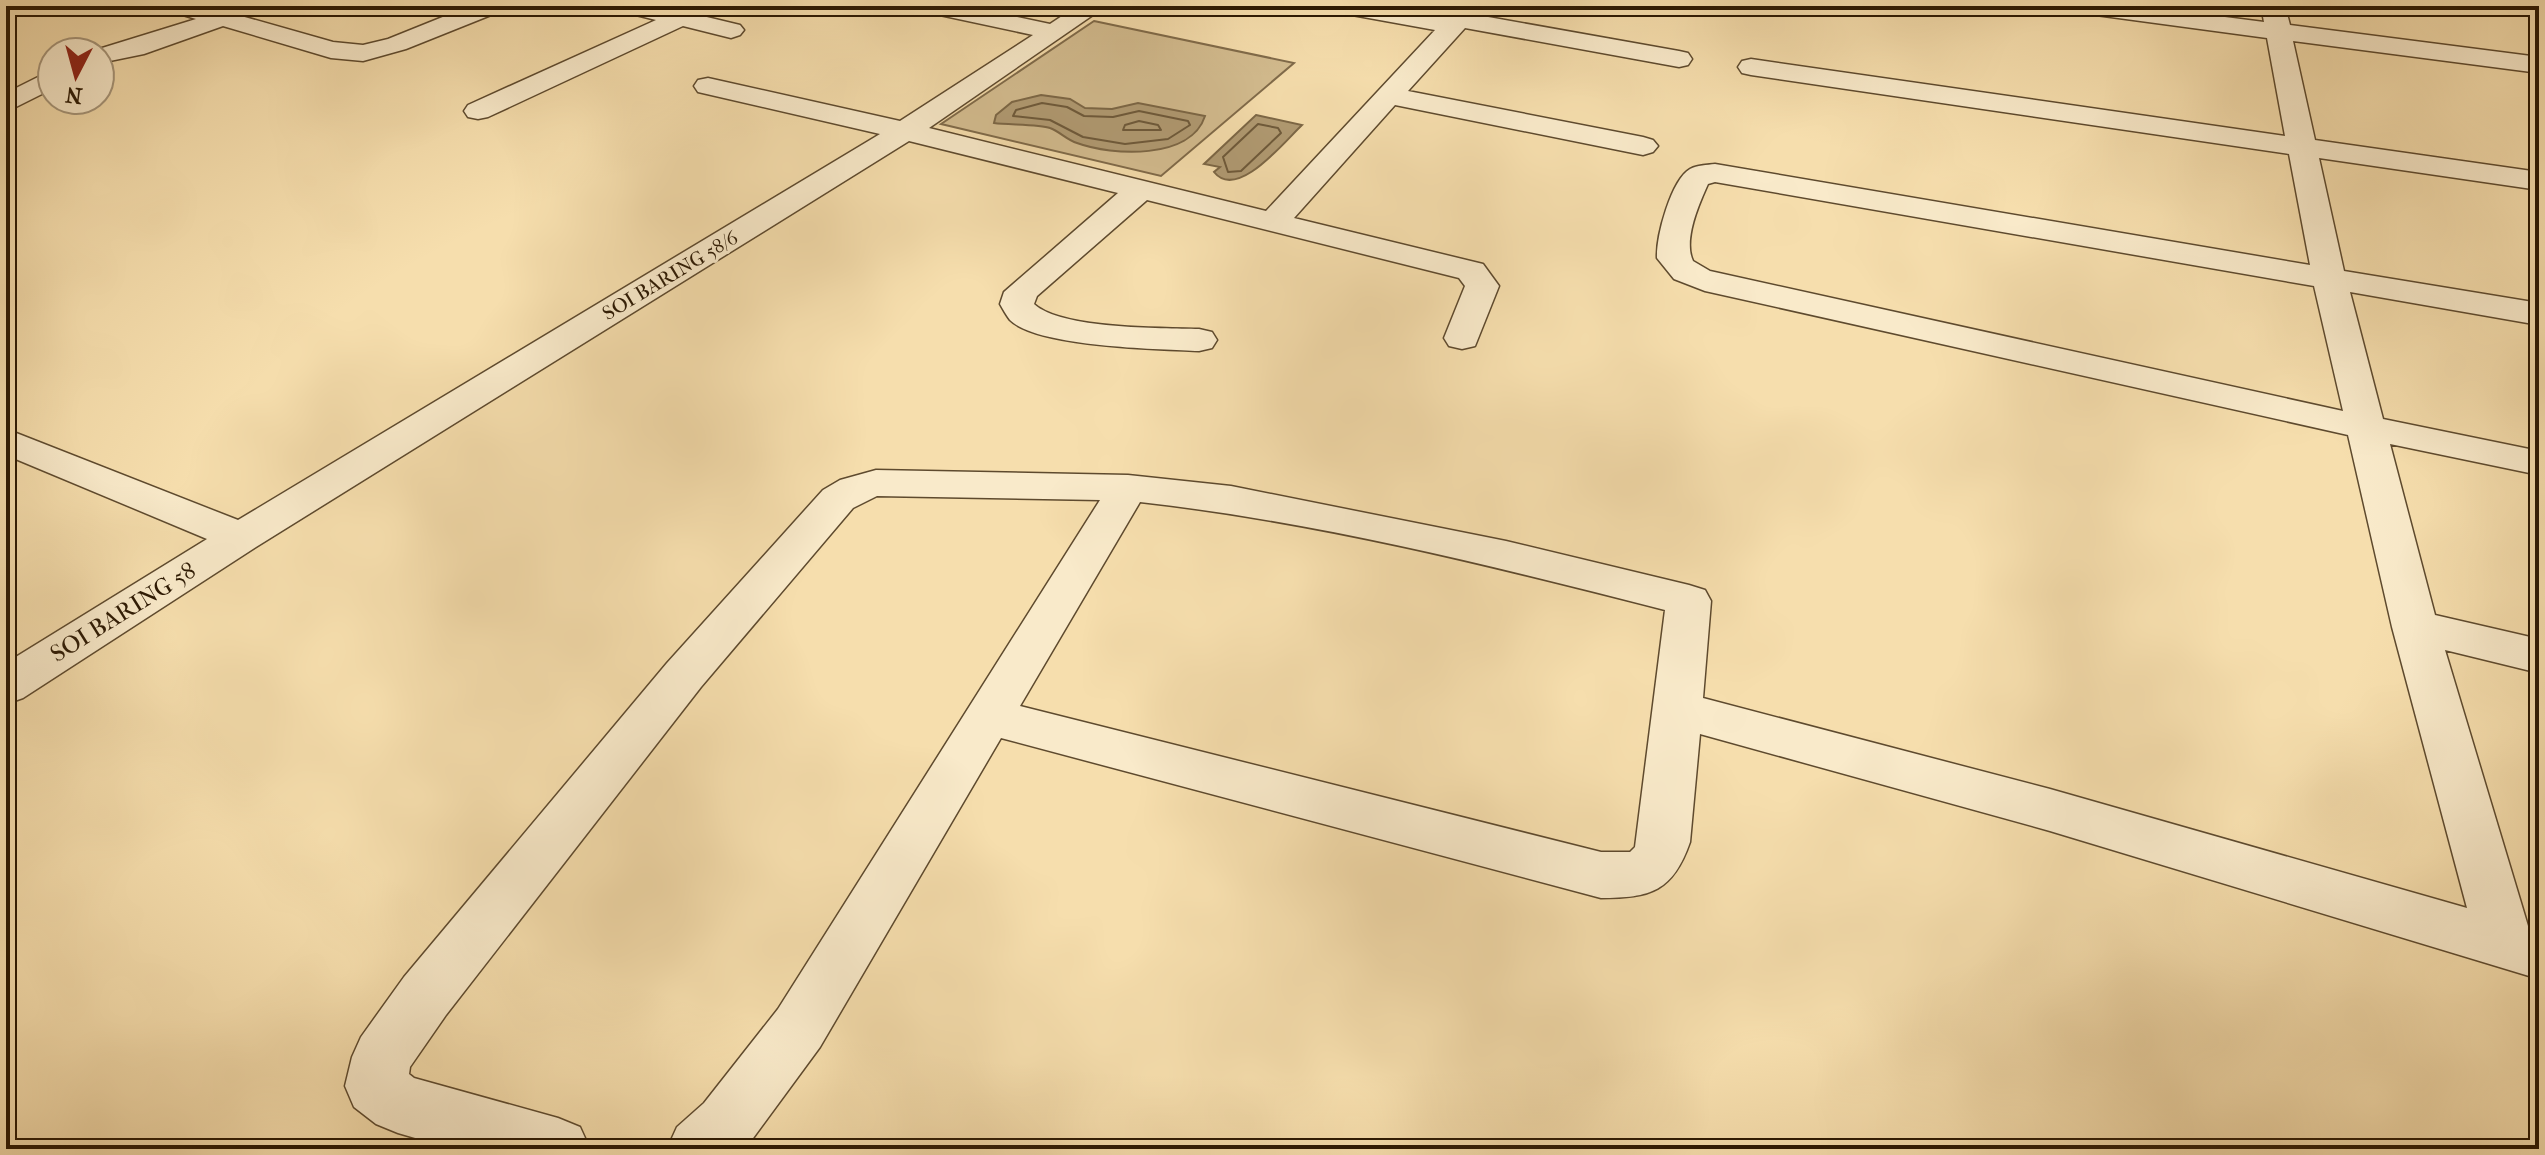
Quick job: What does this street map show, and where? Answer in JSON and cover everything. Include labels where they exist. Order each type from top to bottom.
[{"type":"street","points":[[104,36],[180,6],[331,50],[363,53],[397,44],[492,6]]},
{"type":"street","points":[[629,6],[731,30]]},
{"type":"street","points":[[930,6],[1054,32]]},
{"type":"street","name":"SOI BARING 58/6","points":[[241,537],[905,131],[1094,6]]},
{"type":"street","points":[[1341,6],[1461,17],[1679,59]]},
{"type":"street","points":[[2081,6],[2274,19],[2539,65]]},
{"type":"street","points":[[1274,221],[1461,17]]},
{"type":"street","points":[[116,52],[223,18]]},
{"type":"street","points":[[478,111],[679,19]]},
{"type":"street","points":[[2274,19],[2329,277],[2415,627],[2522,949]]},
{"type":"street","points":[[1751,67],[2539,181]]},
{"type":"street","points":[[6,76],[36,79]]},
{"type":"street","points":[[708,86],[905,131],[1471,271],[1482,286],[1462,338]]},
{"type":"street","points":[[6,104],[36,88]]},
{"type":"street","points":[[1390,96],[1643,146]]},
{"type":"street","points":[[2539,314],[1715,173],[1703,174],[1695,180],[1677,230],[1674,256],[1681,268],[1717,284],[2539,463]]},
{"type":"street","points":[[1140,190],[1021,292],[1017,304],[1025,315],[1048,324],[1127,337],[1199,340]]},
{"type":"street","points":[[6,441],[241,537]]},
{"type":"street","points":[[558,1149],[398,1103],[376,1086],[382,1057],[425,996],[684,675],[838,499],[854,489],[876,483],[986,483],[1128,488],[1246,502],[1506,555],[1689,601],[1675,709],[1664,842],[1658,860],[1639,875],[1601,875],[990,717]]},
{"type":"street","points":[[699,1149],[726,1124],[799,1028],[1128,488]]},
{"type":"street","name":"SOI BARING 58","points":[[6,686],[241,537]]},
{"type":"street","points":[[2415,627],[2539,656]]},
{"type":"street","points":[[1675,709],[2050,810],[2522,949]]},
{"type":"shaded area","points":[[1094,21],[1294,63],[1161,176],[941,124]]},
{"type":"water","points":[[1041,95],[1070,99],[1085,108],[1112,109],[1138,103],[1205,116],[1197,130],[1184,141],[1149,151],[1129,152],[1077,143],[1045,127],[994,123],[996,115],[1012,102]]},
{"type":"water","points":[[1256,115],[1302,125],[1260,166],[1235,179],[1224,179],[1214,172],[1220,167],[1204,164]]}]
